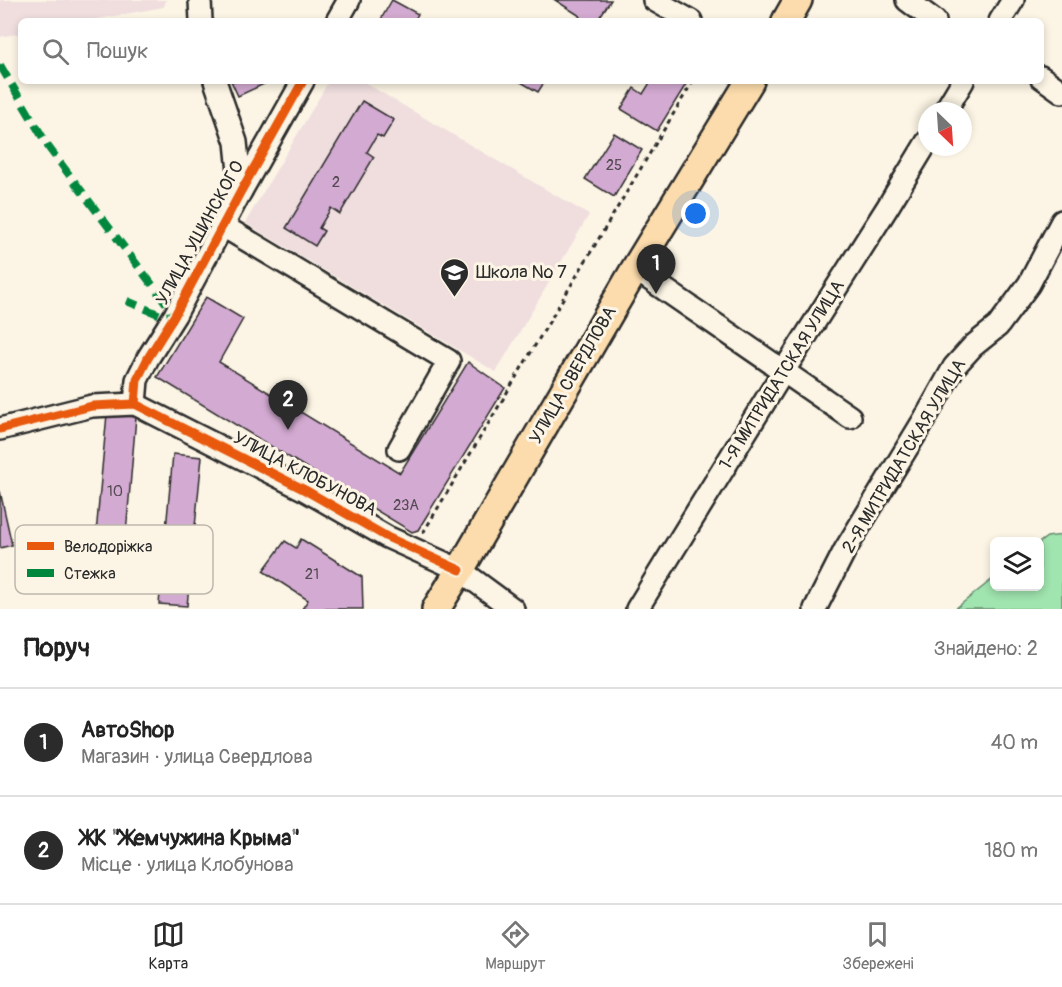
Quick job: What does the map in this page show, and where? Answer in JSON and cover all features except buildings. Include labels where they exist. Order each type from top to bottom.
[{"type":"main road","points":[[788,18],[798,0]]},
{"type":"main road","name":"УЛИЦА СВЕРДЛОВА","points":[[436,609],[635,269],[748,84]]},
{"type":"street","points":[[200,0],[201,18]]},
{"type":"street","points":[[339,18],[349,0]]},
{"type":"street","points":[[654,0],[686,18]]},
{"type":"street","points":[[907,0],[931,18]]},
{"type":"street","points":[[1002,18],[1013,0]]},
{"type":"street","points":[[1044,79],[1062,92]]},
{"type":"street","points":[[216,84],[236,142],[242,191]]},
{"type":"street","name":"УЛИЦА УШИНСКОГО","points":[[135,404],[138,380],[148,358],[175,315],[301,84]]},
{"type":"street","points":[[950,102],[961,84]]},
{"type":"street","name":"1-Я МИТРИДАТСКАЯ УЛИЦА","points":[[637,609],[919,156]]},
{"type":"street","name":"2-Я МИТРИДАТСКАЯ УЛИЦА","points":[[814,609],[845,550],[954,367],[973,346],[998,326],[1029,284],[1062,221]]},
{"type":"street","points":[[223,226],[449,361],[399,449]]},
{"type":"street","points":[[635,269],[850,417]]},
{"type":"street","points":[[0,429],[92,406],[135,404]]},
{"type":"street","name":"УЛИЦА КЛОБУНОВА","points":[[135,404],[305,490],[387,537],[460,570],[513,609]]},
{"type":"path","points":[[414,549],[691,84]]},
{"type":"shaded area","points":[[0,0],[166,0],[164,7],[104,18],[18,18],[18,34],[0,37]]},
{"type":"shaded area","name":"Школа № 7","points":[[327,84],[367,84],[589,215],[496,372],[245,223]]},
{"type":"green space","points":[[1062,535],[1062,609],[955,609],[990,581],[990,591],[1044,591],[1044,539]]},
{"type":"marked path","points":[[0,65],[49,148],[175,315],[163,316],[127,301]]},
{"type":"cycle path","points":[[135,404],[137,380],[148,358],[175,315],[301,84]]},
{"type":"cycle path","points":[[0,429],[92,406],[135,404],[305,490],[387,537],[460,570]]},
{"type":"place","name":"АвтоShop","points":[[656,294]]},
{"type":"place","name":"Школа № 7","points":[[455,298]]},
{"type":"place","name":"ЖК \"Жемчужина Крыма\"","points":[[288,430]]}]
